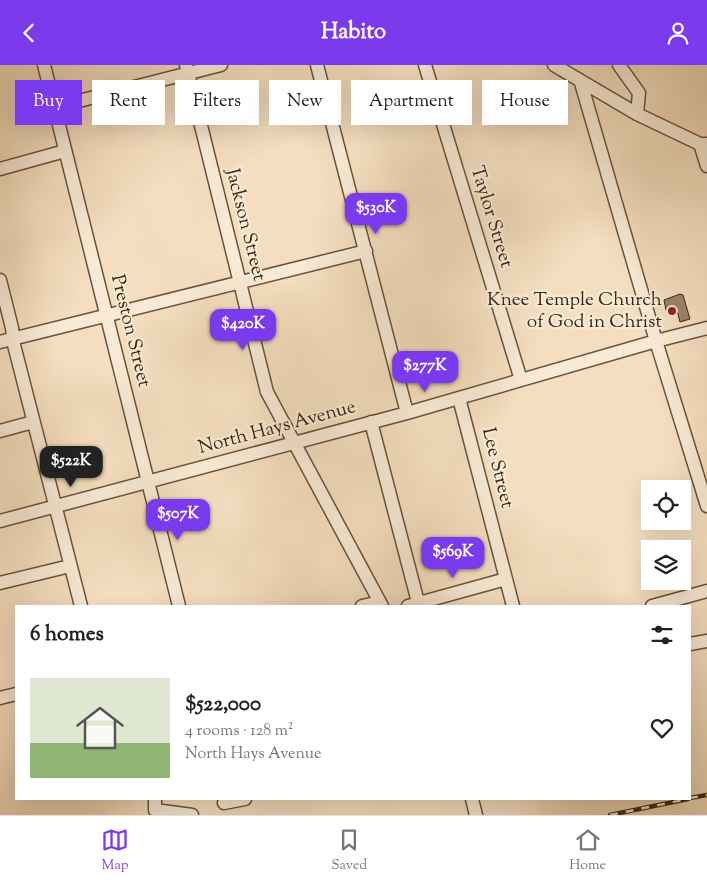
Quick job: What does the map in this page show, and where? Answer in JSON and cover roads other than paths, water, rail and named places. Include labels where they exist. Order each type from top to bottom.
[{"type":"street","name":"Preston Street","points":[[44,65],[48,80]]},
{"type":"street","points":[[82,99],[187,69],[220,65]]},
{"type":"street","points":[[317,65],[407,413]]},
{"type":"street","name":"Taylor Street","points":[[424,65],[521,380]]},
{"type":"street","points":[[554,65],[637,114],[704,144],[707,166]]},
{"type":"street","points":[[619,65],[639,93],[637,114]]},
{"type":"street","name":"Jackson Street","points":[[187,69],[267,392],[381,604]]},
{"type":"street","points":[[582,83],[656,341],[704,488],[707,506]]},
{"type":"street","name":"Preston Street","points":[[59,125],[150,482],[179,605]]},
{"type":"street","points":[[0,169],[65,151]]},
{"type":"street","points":[[0,343],[366,251]]},
{"type":"street","points":[[0,280],[33,422],[81,605]]},
{"type":"street","name":"North Hays Avenue","points":[[0,521],[407,413],[707,328]]},
{"type":"street","name":"Lee Street","points":[[460,398],[512,605]]},
{"type":"street","points":[[0,431],[33,422]]},
{"type":"street","points":[[371,422],[415,605],[506,579]]},
{"type":"street","points":[[0,583],[70,566]]},
{"type":"street","points":[[656,605],[707,591]]},
{"type":"street","points":[[691,644],[707,641]]},
{"type":"street","points":[[0,698],[15,694]]},
{"type":"street","points":[[155,800],[155,810],[192,815]]},
{"type":"street","points":[[224,806],[241,800]]},
{"type":"street","points":[[472,800],[476,815]]},
{"type":"railway","points":[[691,798],[707,795]]},
{"type":"railway","points":[[610,815],[683,800]]},
{"type":"place","name":"Knee Temple Church of God in Christ","points":[[672,311]]}]
